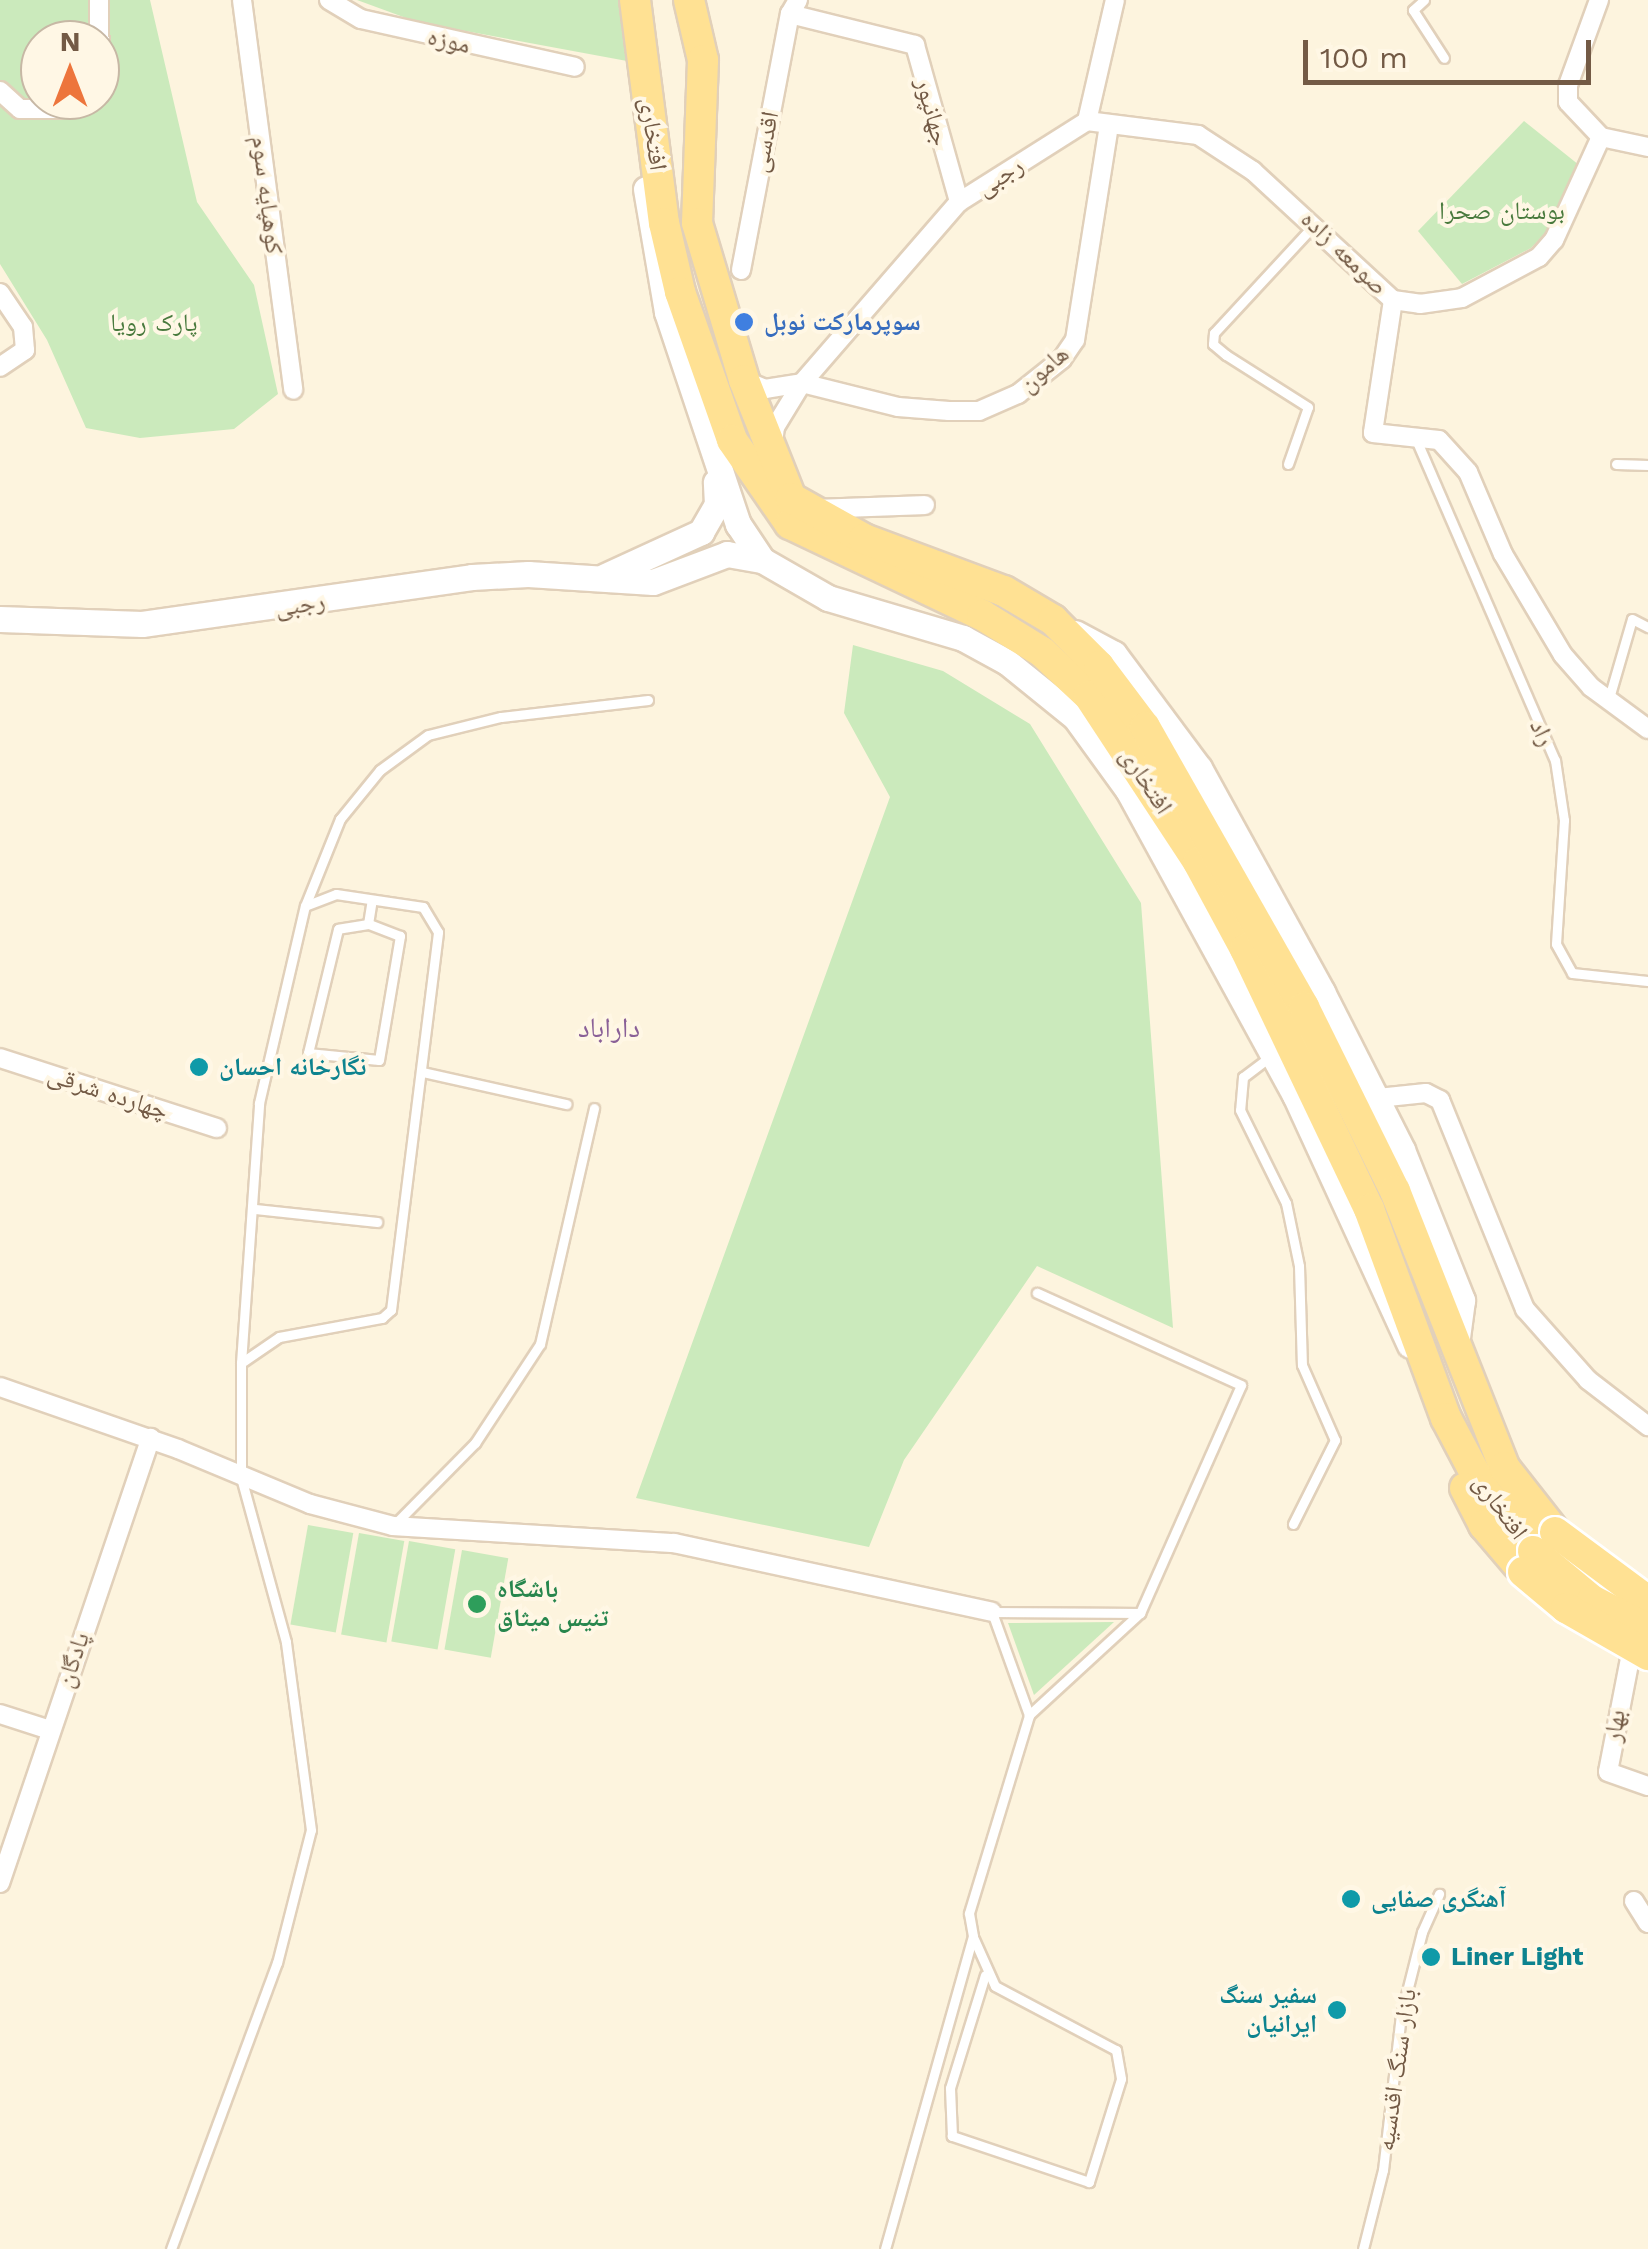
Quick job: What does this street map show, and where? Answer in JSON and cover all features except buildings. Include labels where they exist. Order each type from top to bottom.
[{"type":"main road","points":[[638,10],[676,30],[691,7]]},
{"type":"main road","name":"افتخاری","points":[[691,7],[703,60],[697,223],[744,380],[772,455],[803,509],[864,539],[1004,590],[1053,620],[1099,666],[1154,742],[1304,1006],[1428,1268],[1537,1552],[1592,1600],[1648,1629]]},
{"type":"main road","name":"افتخاری","points":[[638,10],[680,292],[732,440],[790,524],[982,615],[1042,652],[1089,696],[1198,862],[1245,949],[1396,1280],[1446,1418],[1458,1475],[1484,1526],[1648,1600]]},
{"type":"main road","points":[[646,83],[649,226],[666,312],[715,468],[738,524],[762,560],[828,598],[963,638],[1008,662],[1075,717],[1128,790],[1273,1055],[1360,1232],[1391,1313],[1428,1375]]},
{"type":"main road","name":"رجبی","points":[[599,578],[701,532],[717,504],[715,468]]},
{"type":"main road","name":"رجبی","points":[[0,619],[142,624],[472,578],[653,582],[727,554],[762,560]]},
{"type":"main road","points":[[1053,620],[1114,654],[1199,768],[1378,1098],[1462,1300],[1456,1345]]},
{"type":"main road","points":[[1396,1280],[1422,1280],[1428,1268]]},
{"type":"main road","points":[[1537,1552],[1566,1608],[1648,1655]]},
{"type":"street","name":"کوهپایه سوم","points":[[242,0],[292,390]]},
{"type":"street","name":"موزه","points":[[328,0],[361,19],[576,67]]},
{"type":"street","points":[[1087,121],[1115,0]]},
{"type":"street","points":[[1600,0],[1568,85],[1568,102],[1601,137],[1648,147]]},
{"type":"street","name":"جهانپور","points":[[794,7],[914,46],[960,202]]},
{"type":"street","name":"اقدسی","points":[[741,270],[794,7]]},
{"type":"street","points":[[0,91],[20,109]]},
{"type":"street","name":"صومعه زاده","points":[[1087,121],[1198,135],[1253,171],[1393,300],[1462,298],[1539,257],[1554,240],[1601,137]]},
{"type":"street","name":"رجبی","points":[[772,455],[775,427],[802,383],[960,202],[1087,121]]},
{"type":"street","name":"هامون","points":[[744,380],[765,389],[802,383],[898,407],[979,411],[1018,394],[1062,360],[1076,340],[1109,126]]},
{"type":"street","points":[[0,293],[22,327],[26,350],[0,368]]},
{"type":"street","points":[[1393,300],[1372,433],[1439,440],[1468,472],[1503,554],[1543,625],[1608,700],[1648,730]]},
{"type":"street","points":[[803,509],[925,505]]},
{"type":"street","name":"چهارده شرقی","points":[[0,1058],[216,1128]]},
{"type":"street","points":[[1378,1098],[1426,1092],[1440,1100],[1526,1309],[1588,1380],[1648,1426]]},
{"type":"street","points":[[0,1387],[150,1438],[242,1478],[392,1526],[674,1543],[992,1612]]},
{"type":"street","name":"پادگان","points":[[0,1883],[150,1438]]},
{"type":"street","name":"بهار","points":[[1648,1580],[1616,1707],[1608,1772],[1648,1786]]},
{"type":"street","points":[[0,1714],[50,1730]]},
{"type":"street","points":[[1634,1901],[1648,1922]]},
{"type":"lane","points":[[1424,0],[1413,10],[1444,58]]},
{"type":"lane","points":[[1288,464],[1308,406],[1213,344],[1214,333],[1314,225]]},
{"type":"lane","name":"راد","points":[[1414,436],[1555,760],[1564,820],[1556,944],[1572,973],[1648,980]]},
{"type":"lane","points":[[1616,464],[1648,465]]},
{"type":"lane","points":[[1608,700],[1632,619],[1648,627]]},
{"type":"lane","points":[[171,2249],[277,1963],[311,1830],[286,1642],[242,1478],[241,1362],[260,1104],[304,906],[340,819],[380,770],[428,734],[500,717],[648,700]]},
{"type":"lane","points":[[241,1362],[279,1337],[388,1316],[423,1072],[438,932],[423,908],[336,894],[304,906]]},
{"type":"lane","points":[[368,924],[372,900]]},
{"type":"lane","points":[[368,924],[400,936],[379,1060],[308,1053],[338,930],[368,924]]},
{"type":"lane","points":[[1273,1055],[1244,1077],[1240,1110],[1286,1203],[1299,1266],[1302,1366],[1335,1440],[1292,1524]]},
{"type":"lane","points":[[423,1072],[566,1104]]},
{"type":"lane","points":[[392,1526],[476,1443],[540,1344],[594,1108]]},
{"type":"lane","points":[[255,1209],[377,1222]]},
{"type":"lane","points":[[985,1975],[1116,2050],[1121,2079],[1089,2182],[952,2136],[950,2088],[985,1975],[969,1914],[1029,1715],[1140,1614],[1241,1384],[1036,1293]]},
{"type":"lane","points":[[1029,1715],[992,1612],[1140,1614]]},
{"type":"lane","name":"بازار سنگ اقدسیه","points":[[1362,2249],[1383,2170],[1401,2014],[1422,1932],[1439,1894]]},
{"type":"lane","points":[[885,2249],[973,1936]]},
{"type":"green space","name":"پارک رویا","points":[[0,0],[150,0],[197,202],[254,285],[278,394],[234,429],[140,438],[86,428],[47,340],[0,264]]},
{"type":"green space","points":[[357,0],[620,0],[627,61],[417,22]]},
{"type":"green space","name":"بوستان صحرا","points":[[1524,121],[1579,165],[1549,229],[1531,248],[1462,284],[1418,231]]},
{"type":"green space","points":[[853,645],[943,671],[1030,724],[1141,903],[1173,1328],[1037,1266],[904,1460],[869,1547],[636,1498],[890,797],[844,713]]},
{"type":"green space","points":[[308,1525],[353,1533],[336,1632],[290,1624]]},
{"type":"green space","points":[[359,1533],[404,1541],[386,1642],[341,1634]]},
{"type":"green space","points":[[409,1541],[455,1549],[438,1650],[391,1641]]},
{"type":"green space","name":"باشگاه تنيس ميثاق","points":[[462,1550],[508,1558],[491,1658],[444,1649]]},
{"type":"green space","points":[[1114,1622],[1034,1695],[1008,1623]]},
{"type":"place","name":"سوپرمارکت نوبل","points":[[744,322]]},
{"type":"place","name":"نگارخانه احسان","points":[[199,1067]]},
{"type":"place","name":"باشگاه تنيس ميثاق","points":[[477,1604]]},
{"type":"place","name":"آهنگری صفایی","points":[[1351,1899]]},
{"type":"place","name":"Liner Light","points":[[1431,1957]]},
{"type":"place","name":"سفیر سنگ ایرانیان","points":[[1337,2010]]},
{"type":"district","name":"داراباد","points":[[609,1028]]}]
